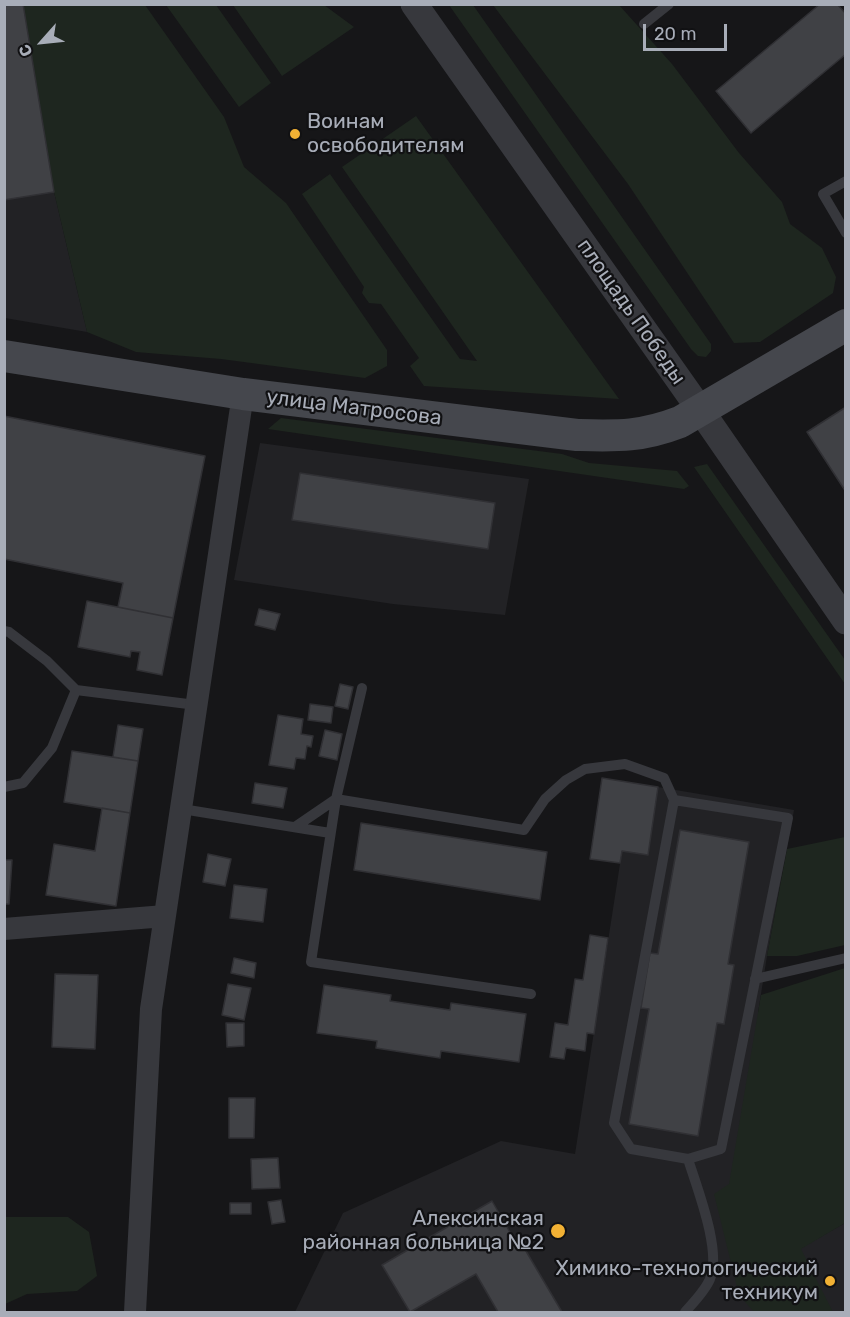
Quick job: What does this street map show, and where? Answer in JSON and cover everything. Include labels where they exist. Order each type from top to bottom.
[{"type":"main road","name":"улица Матросова","points":[[4,356],[243,394],[577,435],[625,436],[658,430],[701,411],[841,332]]},
{"type":"street","name":"площадь Победы","points":[[414,4],[846,621]]},
{"type":"street","points":[[135,1312],[151,1009],[243,394]]},
{"type":"street","points":[[4,929],[165,916]]},
{"type":"lane","points":[[644,24],[669,4]]},
{"type":"lane","points":[[846,181],[823,194],[846,233]]},
{"type":"lane","points":[[4,631],[9,632],[47,661],[76,690],[196,705]]},
{"type":"lane","points":[[362,688],[336,799],[311,962],[531,994]]},
{"type":"lane","points":[[4,787],[23,783],[52,748],[76,690]]},
{"type":"lane","points":[[295,827],[336,799],[524,830],[545,799],[566,780],[585,769],[625,764],[664,778],[674,800],[614,1123],[631,1149],[688,1159],[721,1149],[788,818],[674,800]]},
{"type":"lane","points":[[182,809],[330,833]]},
{"type":"lane","points":[[754,979],[846,958]]},
{"type":"lane","points":[[685,1312],[711,1278],[713,1257],[709,1230],[688,1159]]},
{"type":"shaded area","points":[[4,5],[23,5],[54,192],[87,332],[5,318]]},
{"type":"shaded area","points":[[23,5],[145,5],[224,117],[244,167],[286,203],[387,350],[387,366],[365,378],[221,359],[136,352],[87,332],[54,192]]},
{"type":"shaded area","points":[[166,5],[216,5],[271,83],[239,107]]},
{"type":"shaded area","points":[[233,5],[324,5],[354,27],[282,76]]},
{"type":"shaded area","points":[[449,5],[473,5],[711,344],[711,351],[706,357],[698,356],[691,349]]},
{"type":"shaded area","points":[[493,5],[619,5],[672,64],[739,153],[782,202],[790,224],[822,248],[836,277],[833,293],[760,342],[734,343],[628,184]]},
{"type":"shaded area","points":[[416,116],[619,399],[424,386],[410,366],[419,358],[381,304],[369,303],[362,293],[364,287],[302,194],[330,174],[460,359],[477,361],[342,167]]},
{"type":"shaded area","points":[[281,418],[562,454],[589,463],[677,471],[689,486],[684,489],[268,429]]},
{"type":"shaded area","points":[[260,443],[529,479],[505,615],[393,604],[234,580]]},
{"type":"shaded area","points":[[707,464],[845,660],[845,684],[694,467]]},
{"type":"shaded area","points":[[658,787],[794,810],[758,1013],[801,1248],[845,1223],[845,1312],[295,1312],[343,1213],[501,1141],[575,1154],[622,851],[648,855]]},
{"type":"shaded area","points":[[845,837],[845,945],[797,956],[767,956],[787,849]]},
{"type":"shaded area","points":[[845,968],[845,1223],[801,1249],[833,1312],[754,1312],[739,1295],[714,1194],[729,1184],[761,995]]},
{"type":"shaded area","points":[[5,1217],[68,1217],[89,1232],[97,1276],[77,1291],[27,1294],[5,1304]]},
{"type":"building","points":[[4,4],[23,4],[54,192],[4,200]]},
{"type":"building","points":[[820,4],[837,4],[846,14],[846,54],[751,133],[716,91]]},
{"type":"building","points":[[846,407],[846,492],[807,432]]},
{"type":"building","points":[[4,416],[205,456],[173,618],[118,607],[123,583],[4,559]]},
{"type":"building","points":[[300,473],[495,503],[488,549],[292,520]]},
{"type":"building","points":[[87,601],[173,618],[162,675],[137,670],[140,652],[131,651],[130,657],[78,647]]},
{"type":"building","points":[[259,609],[280,614],[275,630],[255,625]]},
{"type":"building","points":[[340,684],[353,687],[348,709],[335,706]]},
{"type":"building","points":[[310,704],[333,707],[331,723],[308,720]]},
{"type":"building","points":[[278,715],[303,719],[301,734],[313,736],[311,747],[307,746],[305,759],[296,758],[294,769],[269,765]]},
{"type":"building","points":[[118,725],[143,729],[138,761],[113,757]]},
{"type":"building","points":[[325,730],[342,734],[337,760],[319,756]]},
{"type":"building","points":[[72,751],[138,761],[130,813],[64,802]]},
{"type":"building","points":[[602,778],[658,787],[648,855],[622,851],[620,863],[590,859]]},
{"type":"building","points":[[255,783],[287,788],[283,808],[252,803]]},
{"type":"building","points":[[102,808],[130,813],[116,906],[46,895],[54,844],[95,851]]},
{"type":"building","points":[[361,823],[547,852],[540,900],[354,870]]},
{"type":"building","points":[[680,830],[749,842],[728,964],[734,965],[724,1024],[717,1023],[698,1136],[629,1124],[649,1009],[641,1008],[650,953],[658,954]]},
{"type":"building","points":[[208,854],[231,859],[225,886],[203,882]]},
{"type":"building","points":[[4,860],[12,860],[9,904],[4,904]]},
{"type":"building","points":[[234,885],[267,889],[263,922],[230,918]]},
{"type":"building","points":[[590,935],[608,938],[594,1034],[587,1033],[585,1051],[566,1048],[564,1059],[550,1057],[555,1023],[568,1025],[575,979],[583,980]]},
{"type":"building","points":[[234,958],[256,963],[254,978],[231,973]]},
{"type":"building","points":[[55,974],[98,975],[95,1049],[52,1047]]},
{"type":"building","points":[[228,984],[251,988],[244,1020],[222,1015]]},
{"type":"building","points":[[324,985],[391,995],[390,1001],[450,1010],[451,1003],[526,1014],[519,1062],[441,1051],[440,1058],[376,1048],[377,1041],[317,1033]]},
{"type":"building","points":[[226,1023],[244,1023],[244,1046],[227,1047]]},
{"type":"building","points":[[229,1098],[255,1098],[254,1138],[229,1138]]},
{"type":"building","points":[[278,1158],[280,1188],[252,1189],[251,1159]]},
{"type":"building","points":[[281,1200],[285,1222],[272,1224],[268,1202]]},
{"type":"building","points":[[492,1201],[519,1248],[523,1246],[562,1312],[498,1312],[476,1274],[410,1312],[382,1265]]},
{"type":"building","points":[[230,1203],[251,1203],[251,1214],[230,1214]]},
{"type":"place","name":"Воинам освободителям","points":[[295,134]]},
{"type":"place","name":"Алексинская районная больница №2","points":[[558,1231]]},
{"type":"place","name":"Химико-технологический техникум","points":[[830,1281]]}]
